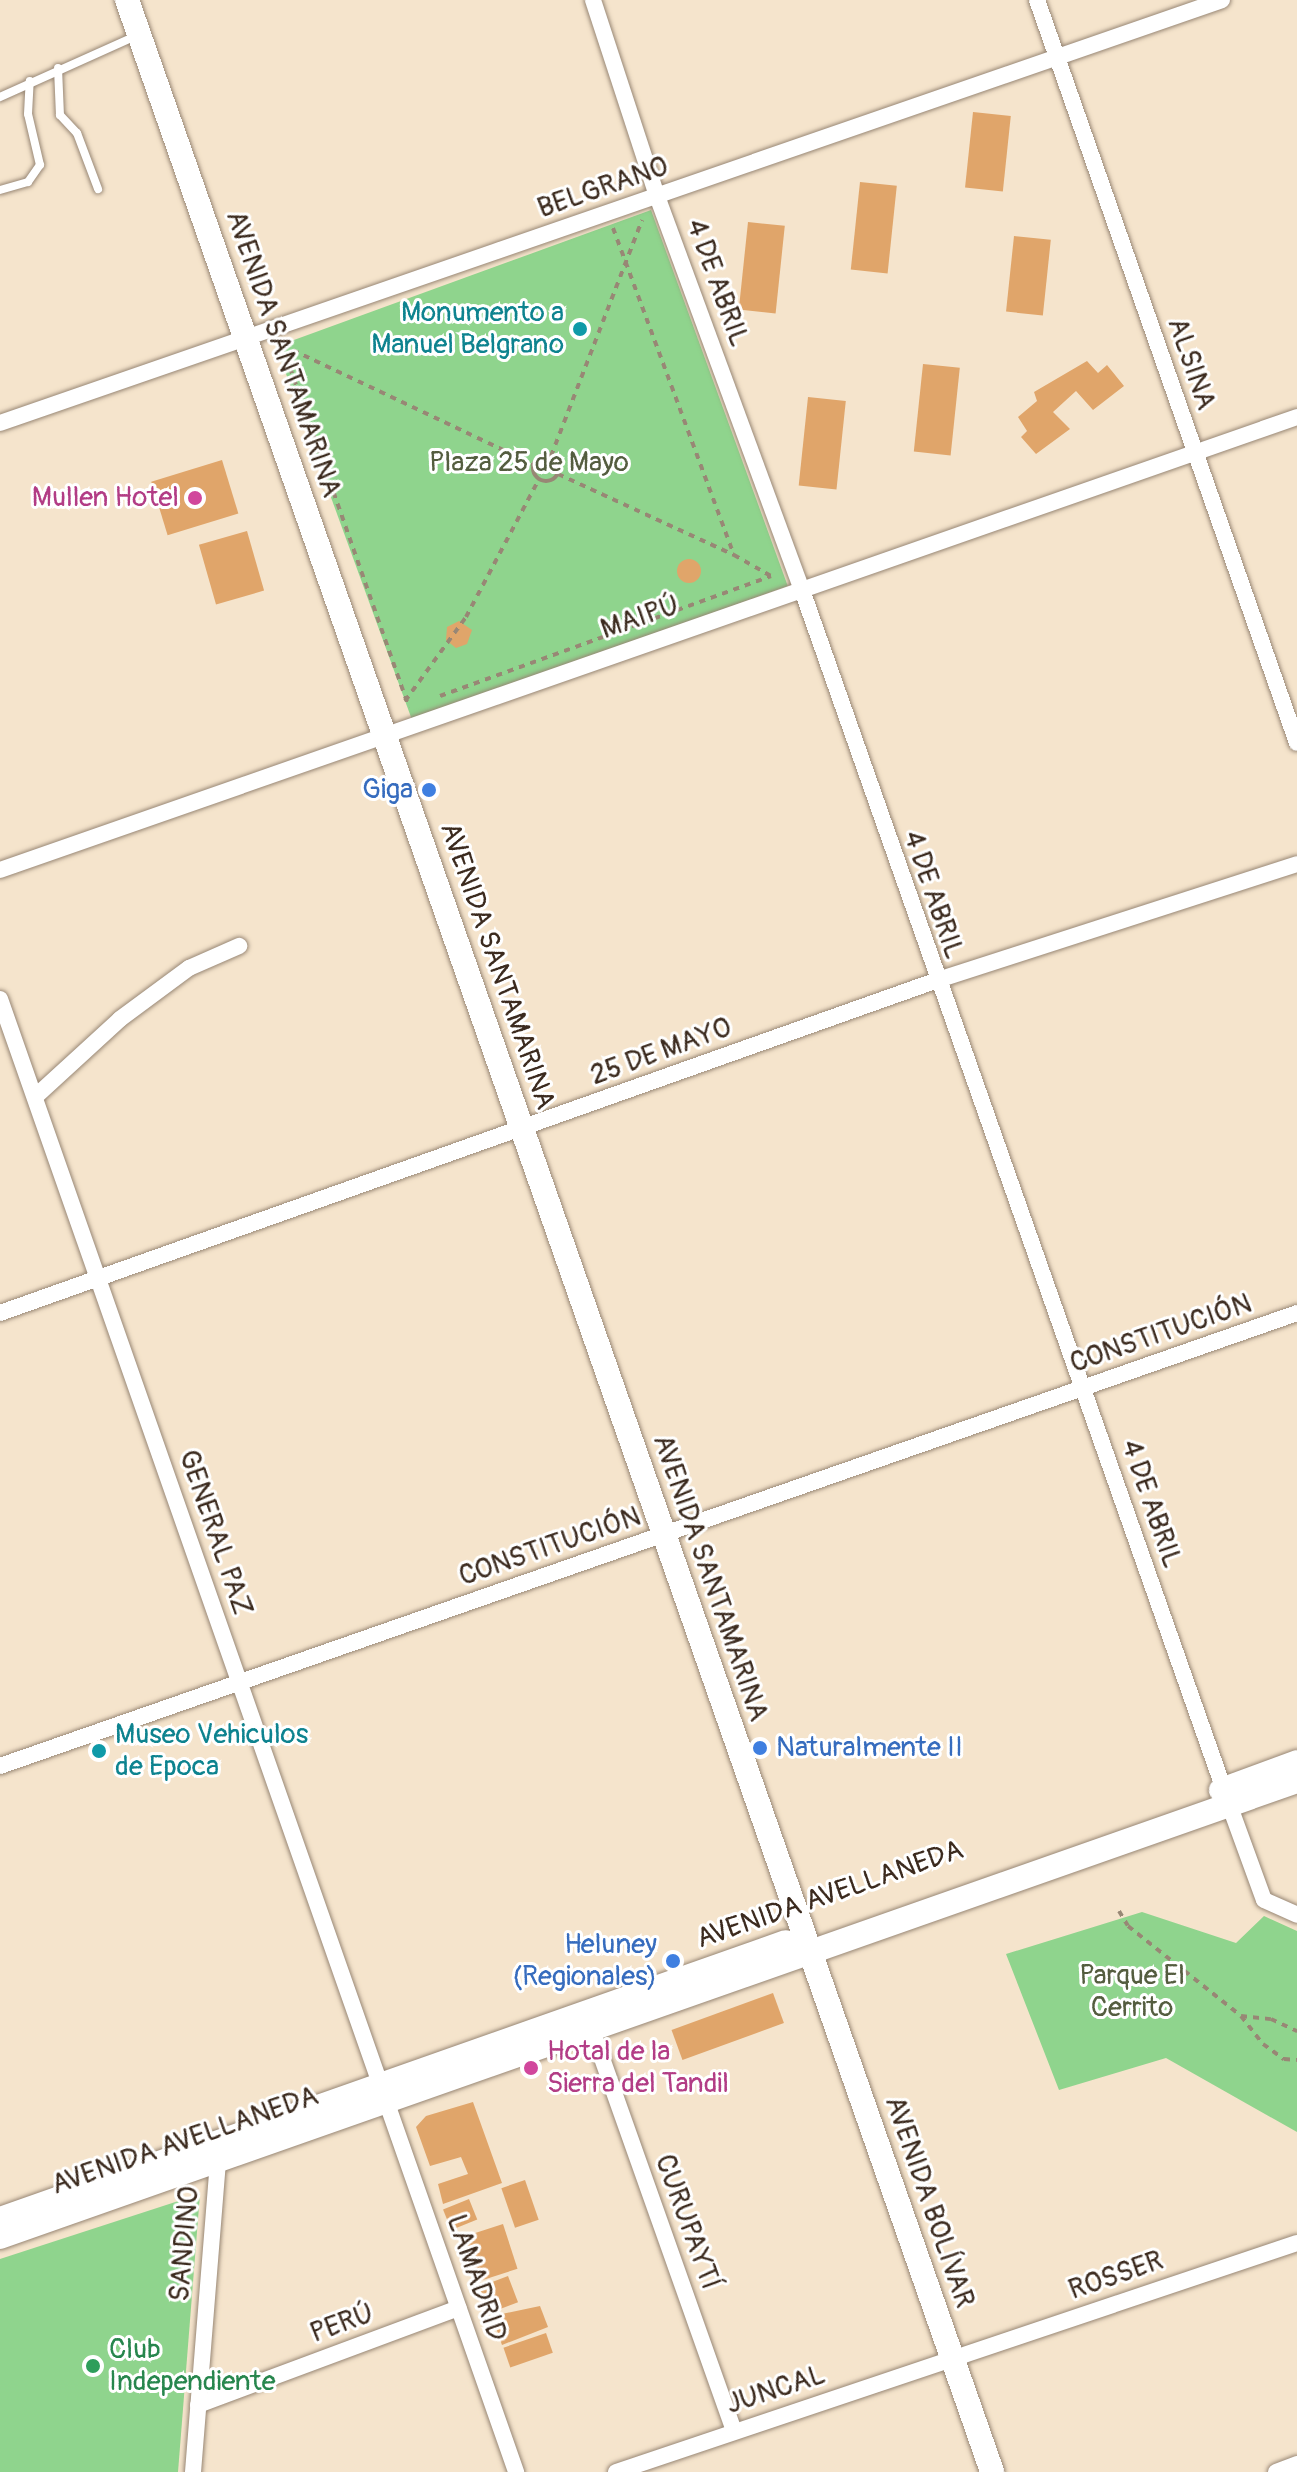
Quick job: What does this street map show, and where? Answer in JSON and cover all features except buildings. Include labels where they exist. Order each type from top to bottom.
[{"type":"main road","name":"AVENIDA SANTAMARINA","points":[[127,0],[806,1944]]},
{"type":"main road","name":"AVENIDA AVELLANEDA","points":[[1226,1797],[1297,1762]]},
{"type":"main road","name":"AVENIDA AVELLANEDA","points":[[0,2219],[386,2092],[1226,1797],[1297,1781]]},
{"type":"main road","name":"AVENIDA AVELLANEDA","points":[[0,2237],[218,2163],[386,2092],[592,2030],[806,1944]]},
{"type":"main road","name":"AVENIDA BOLÍVAR","points":[[806,1944],[992,2472]]},
{"type":"street","name":"4 DE ABRIL","points":[[593,0],[657,196],[802,590],[935,981],[1226,1797],[1264,1900],[1297,1915]]},
{"type":"street","name":"ALSINA","points":[[1037,0],[1297,743]]},
{"type":"street","name":"BELGRANO","points":[[0,423],[1222,0]]},
{"type":"street","name":"MAIPÚ","points":[[0,870],[1297,417]]},
{"type":"street","name":"25 DE MAYO","points":[[0,1313],[935,981],[1297,864]]},
{"type":"street","points":[[35,1097],[120,1019],[189,968],[239,946]]},
{"type":"street","name":"GENERAL PAZ","points":[[0,999],[386,2092]]},
{"type":"street","name":"CONSTITUCIÓN","points":[[0,1766],[238,1680],[664,1536],[1297,1313]]},
{"type":"street","name":"CURUPAYTÍ","points":[[592,2030],[734,2431]]},
{"type":"street","name":"LAMADRID","points":[[386,2092],[516,2472]]},
{"type":"street","name":"SANDINO","points":[[193,2472],[218,2163]]},
{"type":"street","name":"ROSSER","points":[[953,2359],[1297,2243]]},
{"type":"street","name":"PERÚ","points":[[198,2405],[459,2308]]},
{"type":"street","name":"JUNCAL","points":[[616,2472],[953,2359]]},
{"type":"street","points":[[1276,2472],[1297,2464]]},
{"type":"lane","points":[[0,97],[58,68],[139,34]]},
{"type":"lane","points":[[58,68],[60,115],[77,133],[98,189]]},
{"type":"lane","points":[[0,190],[28,182],[40,165],[28,114],[30,81]]},
{"type":"path","points":[[436,697],[771,576],[734,555],[558,474],[551,456],[643,217]]},
{"type":"path","points":[[613,228],[734,555]]},
{"type":"path","points":[[405,701],[466,617],[539,479],[533,464],[282,345],[407,707],[421,702]]},
{"type":"path","points":[[533,464],[551,456]]},
{"type":"path","points":[[539,479],[547,481],[558,474]]},
{"type":"path","points":[[1119,1911],[1128,1926],[1241,2016],[1263,2044],[1284,2059],[1297,2060]]},
{"type":"path","points":[[1241,2016],[1271,2019],[1297,2031]]},
{"type":"green space","name":"Plaza 25 de Mayo","points":[[651,210],[788,586],[413,722],[276,346]]},
{"type":"green space","name":"Parque El Cerrito","points":[[1142,1912],[1236,1943],[1264,1916],[1297,1931],[1297,2132],[1166,2058],[1059,2090],[1006,1954]]},
{"type":"green space","name":"Club Independiente","points":[[200,2194],[178,2472],[0,2472],[0,2259]]},
{"type":"place","name":"Monumento a Manuel Belgrano","points":[[580,329]]},
{"type":"place","name":"Mullen Hotel","points":[[195,498]]},
{"type":"place","name":"Giga","points":[[429,790]]},
{"type":"place","name":"Naturalmente II","points":[[760,1748]]},
{"type":"place","name":"Museo Vehiculos de Epoca","points":[[99,1751]]},
{"type":"place","name":"Heluney (Regionales)","points":[[673,1961]]},
{"type":"place","name":"Hotal de la Sierra del Tandil","points":[[531,2068]]},
{"type":"place","name":"Club Independiente","points":[[93,2366]]}]
